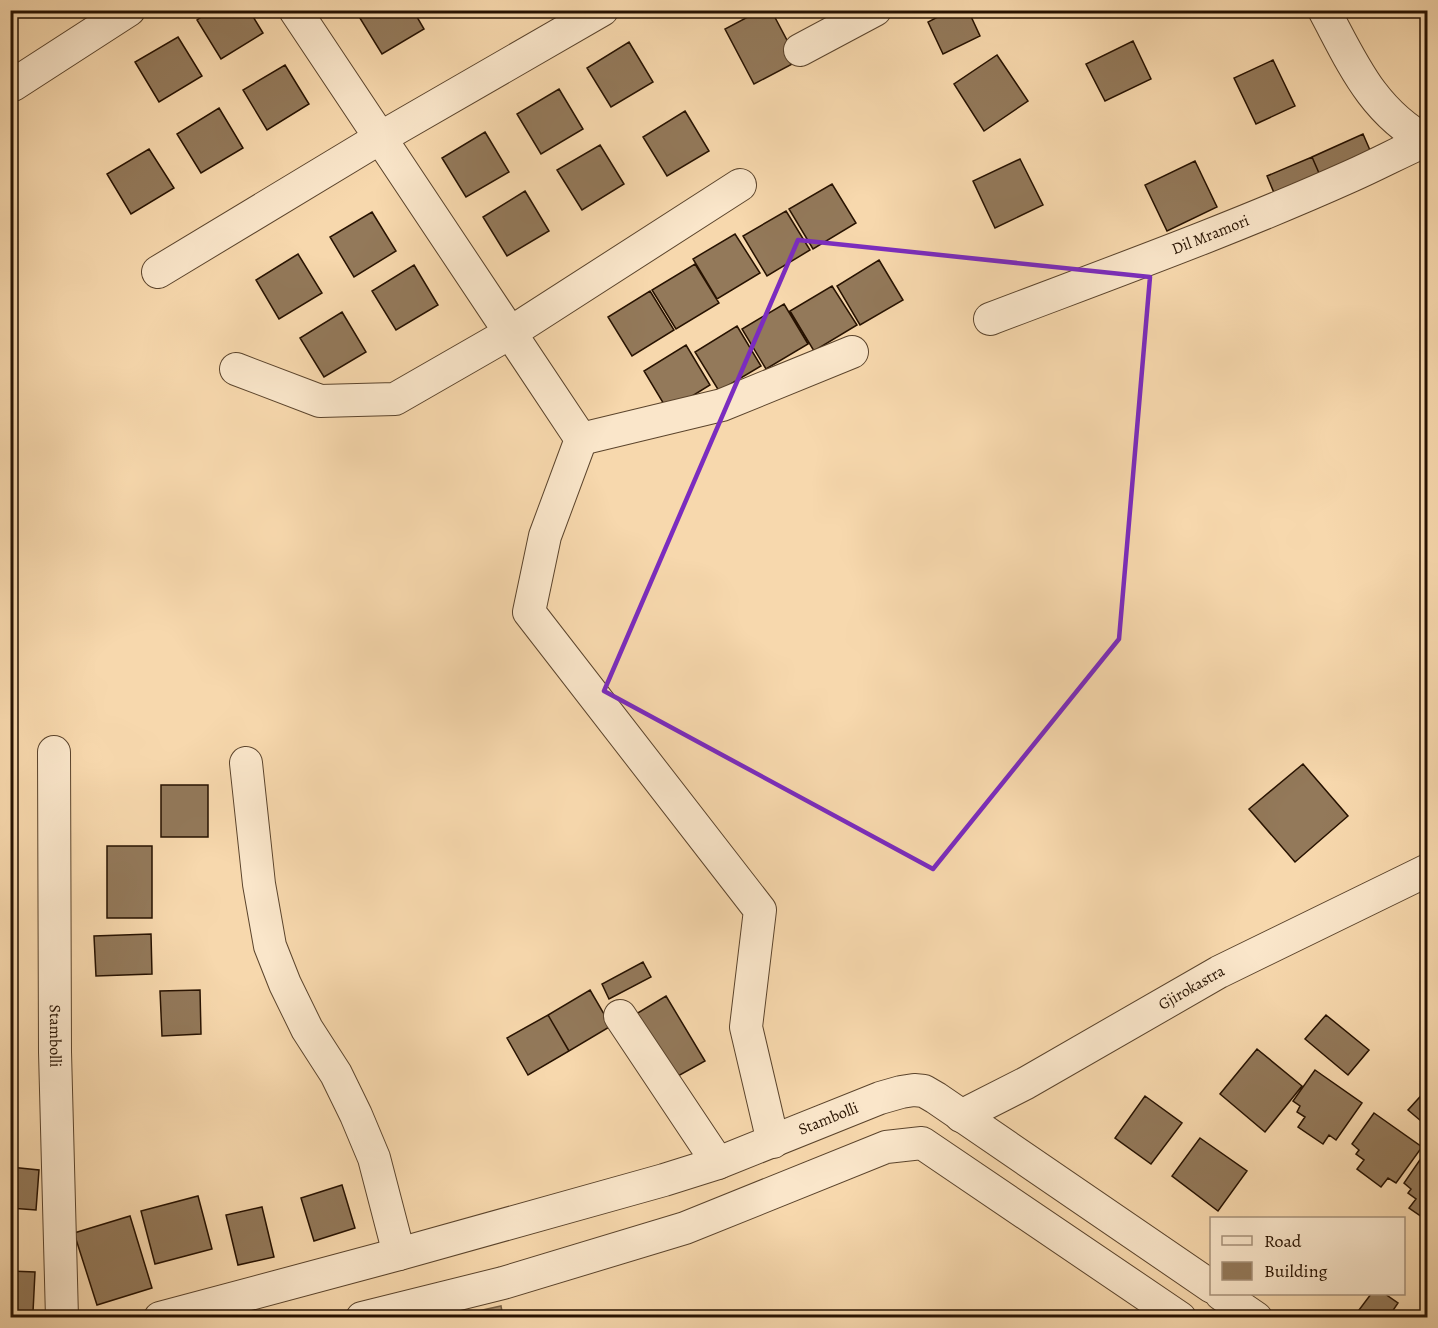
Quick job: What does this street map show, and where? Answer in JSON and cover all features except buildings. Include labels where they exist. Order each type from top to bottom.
[{"type":"street","points":[[13,85],[129,10]]},
{"type":"street","points":[[295,10],[580,439]]},
{"type":"street","points":[[158,272],[380,138],[602,10]]},
{"type":"street","points":[[800,50],[875,10]]},
{"type":"street","name":"Dil Mramori","points":[[1324,10],[1361,77],[1381,106],[1398,124],[1426,142]]},
{"type":"street","name":"Dil Mramori","points":[[990,319],[1217,232],[1352,176],[1426,142]]},
{"type":"street","points":[[236,369],[320,401],[395,399],[510,333],[740,185]]},
{"type":"street","points":[[580,439],[722,405],[852,352]]},
{"type":"street","points":[[580,439],[545,536],[529,612],[760,910],[746,1027],[773,1142]]},
{"type":"street","name":"Stambolli","points":[[54,752],[55,1052],[62,1317]]},
{"type":"street","points":[[246,762],[259,884],[270,946],[307,1029],[336,1074],[356,1114],[374,1158],[399,1254]]},
{"type":"street","name":"Gjirokastra","points":[[961,1116],[1026,1083],[1219,972],[1428,870]]},
{"type":"street","points":[[620,1016],[718,1163]]},
{"type":"street","name":"Stambolli","points":[[160,1317],[565,1209],[718,1163],[880,1098],[908,1091],[924,1091],[1210,1286]]},
{"type":"street","points":[[362,1317],[503,1283],[685,1228],[886,1147],[922,1143],[1180,1317]]},
{"type":"street","points":[[1224,1295],[1256,1317]]},
{"type":"highlighted area","points":[[798,240],[1150,277],[1119,639],[933,869],[604,691]]},
{"type":"shaded area","points":[[501,1306],[503,1317],[451,1317]]}]
